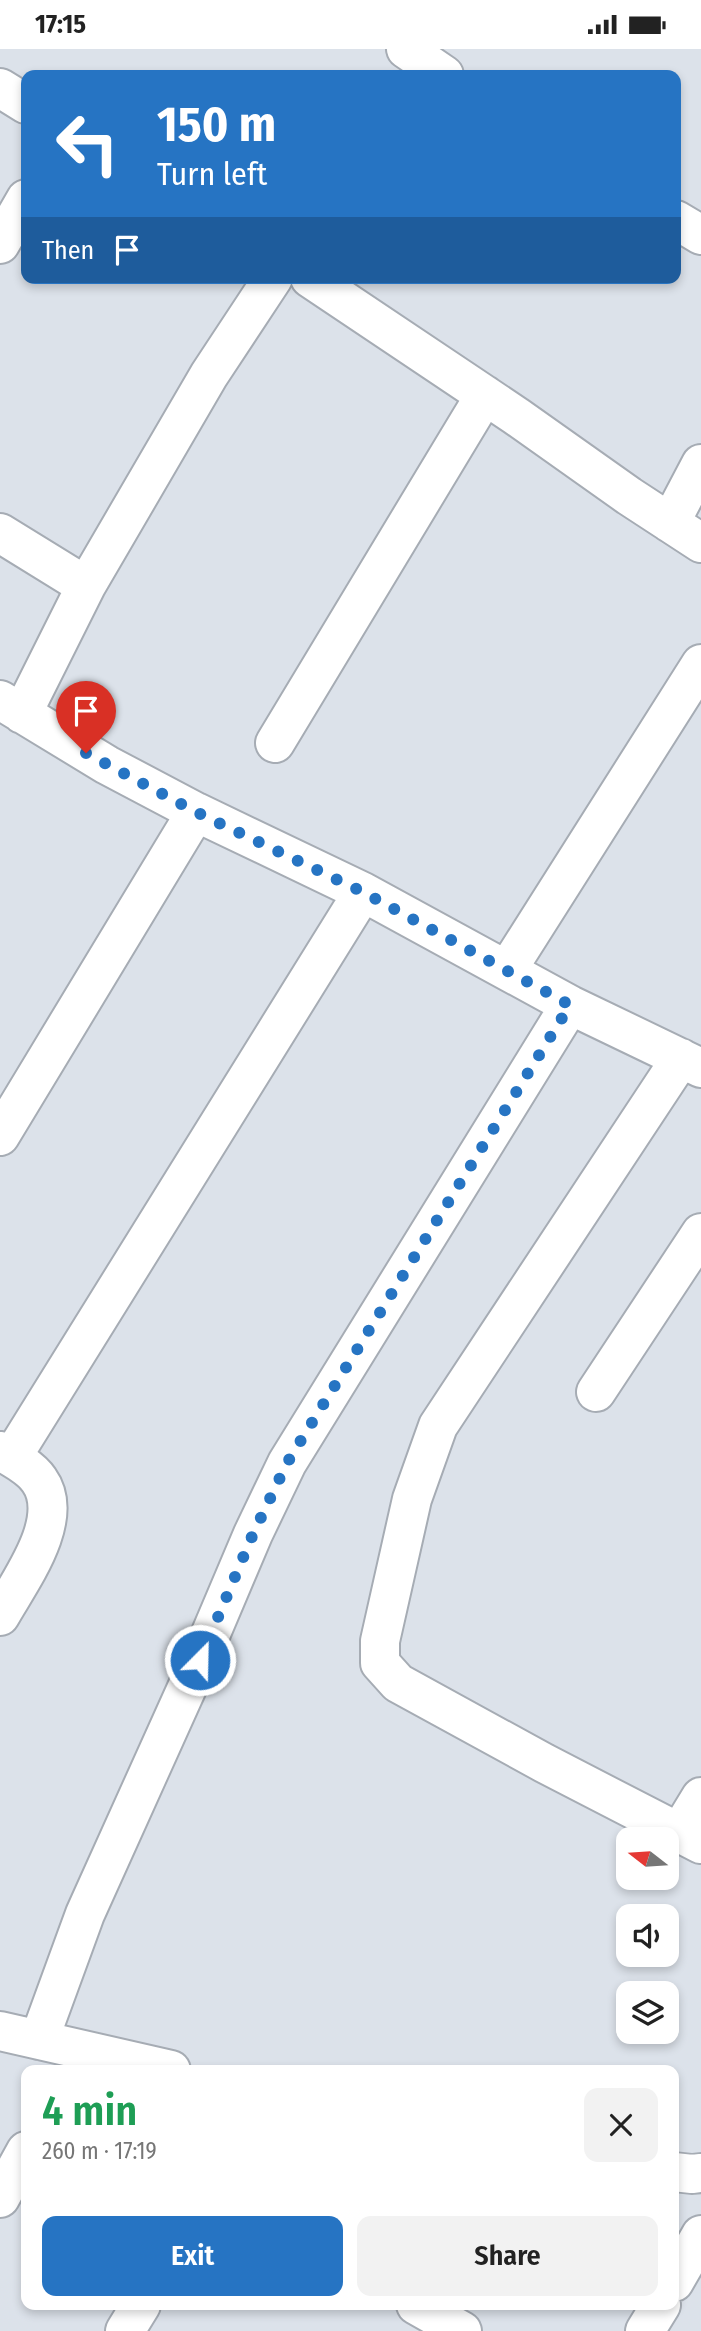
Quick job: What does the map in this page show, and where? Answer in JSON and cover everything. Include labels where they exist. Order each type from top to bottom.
[{"type":"street","points":[[406,49],[437,70]]},
{"type":"street","points":[[0,88],[21,101]]},
{"type":"street","points":[[0,244],[21,208]]},
{"type":"street","points":[[681,224],[701,235]]},
{"type":"street","points":[[269,284],[209,375],[86,586],[11,707],[107,765],[196,812],[363,892],[570,1005],[691,1063],[438,1426],[412,1499],[380,1641],[380,1663],[398,1683],[690,1838],[701,1797]]},
{"type":"street","points":[[319,284],[686,533],[701,464]]},
{"type":"street","points":[[275,743],[485,395]]},
{"type":"street","points":[[0,533],[86,586]]},
{"type":"street","points":[[507,970],[701,664]]},
{"type":"street","points":[[0,1136],[196,812]]},
{"type":"street","points":[[0,1616],[38,1548],[47,1519],[47,1493],[38,1478],[6,1454],[363,892]]},
{"type":"street","points":[[56,2052],[85,1914],[287,1463],[570,1005]]},
{"type":"street","points":[[596,1392],[701,1233]]},
{"type":"street","points":[[0,2031],[56,2052],[139,2065]]},
{"type":"street","points":[[0,2198],[21,2160]]},
{"type":"street","points":[[679,2172],[701,2173]]},
{"type":"street","points":[[679,2273],[701,2235]]},
{"type":"street","points":[[125,2331],[138,2310]]},
{"type":"street","points":[[425,2310],[463,2331]]},
{"type":"street","points":[[645,2331],[658,2310]]},
{"type":"route","points":[[86,753],[196,812],[363,892],[570,1005],[287,1463],[253,1534],[200,1660]]}]
